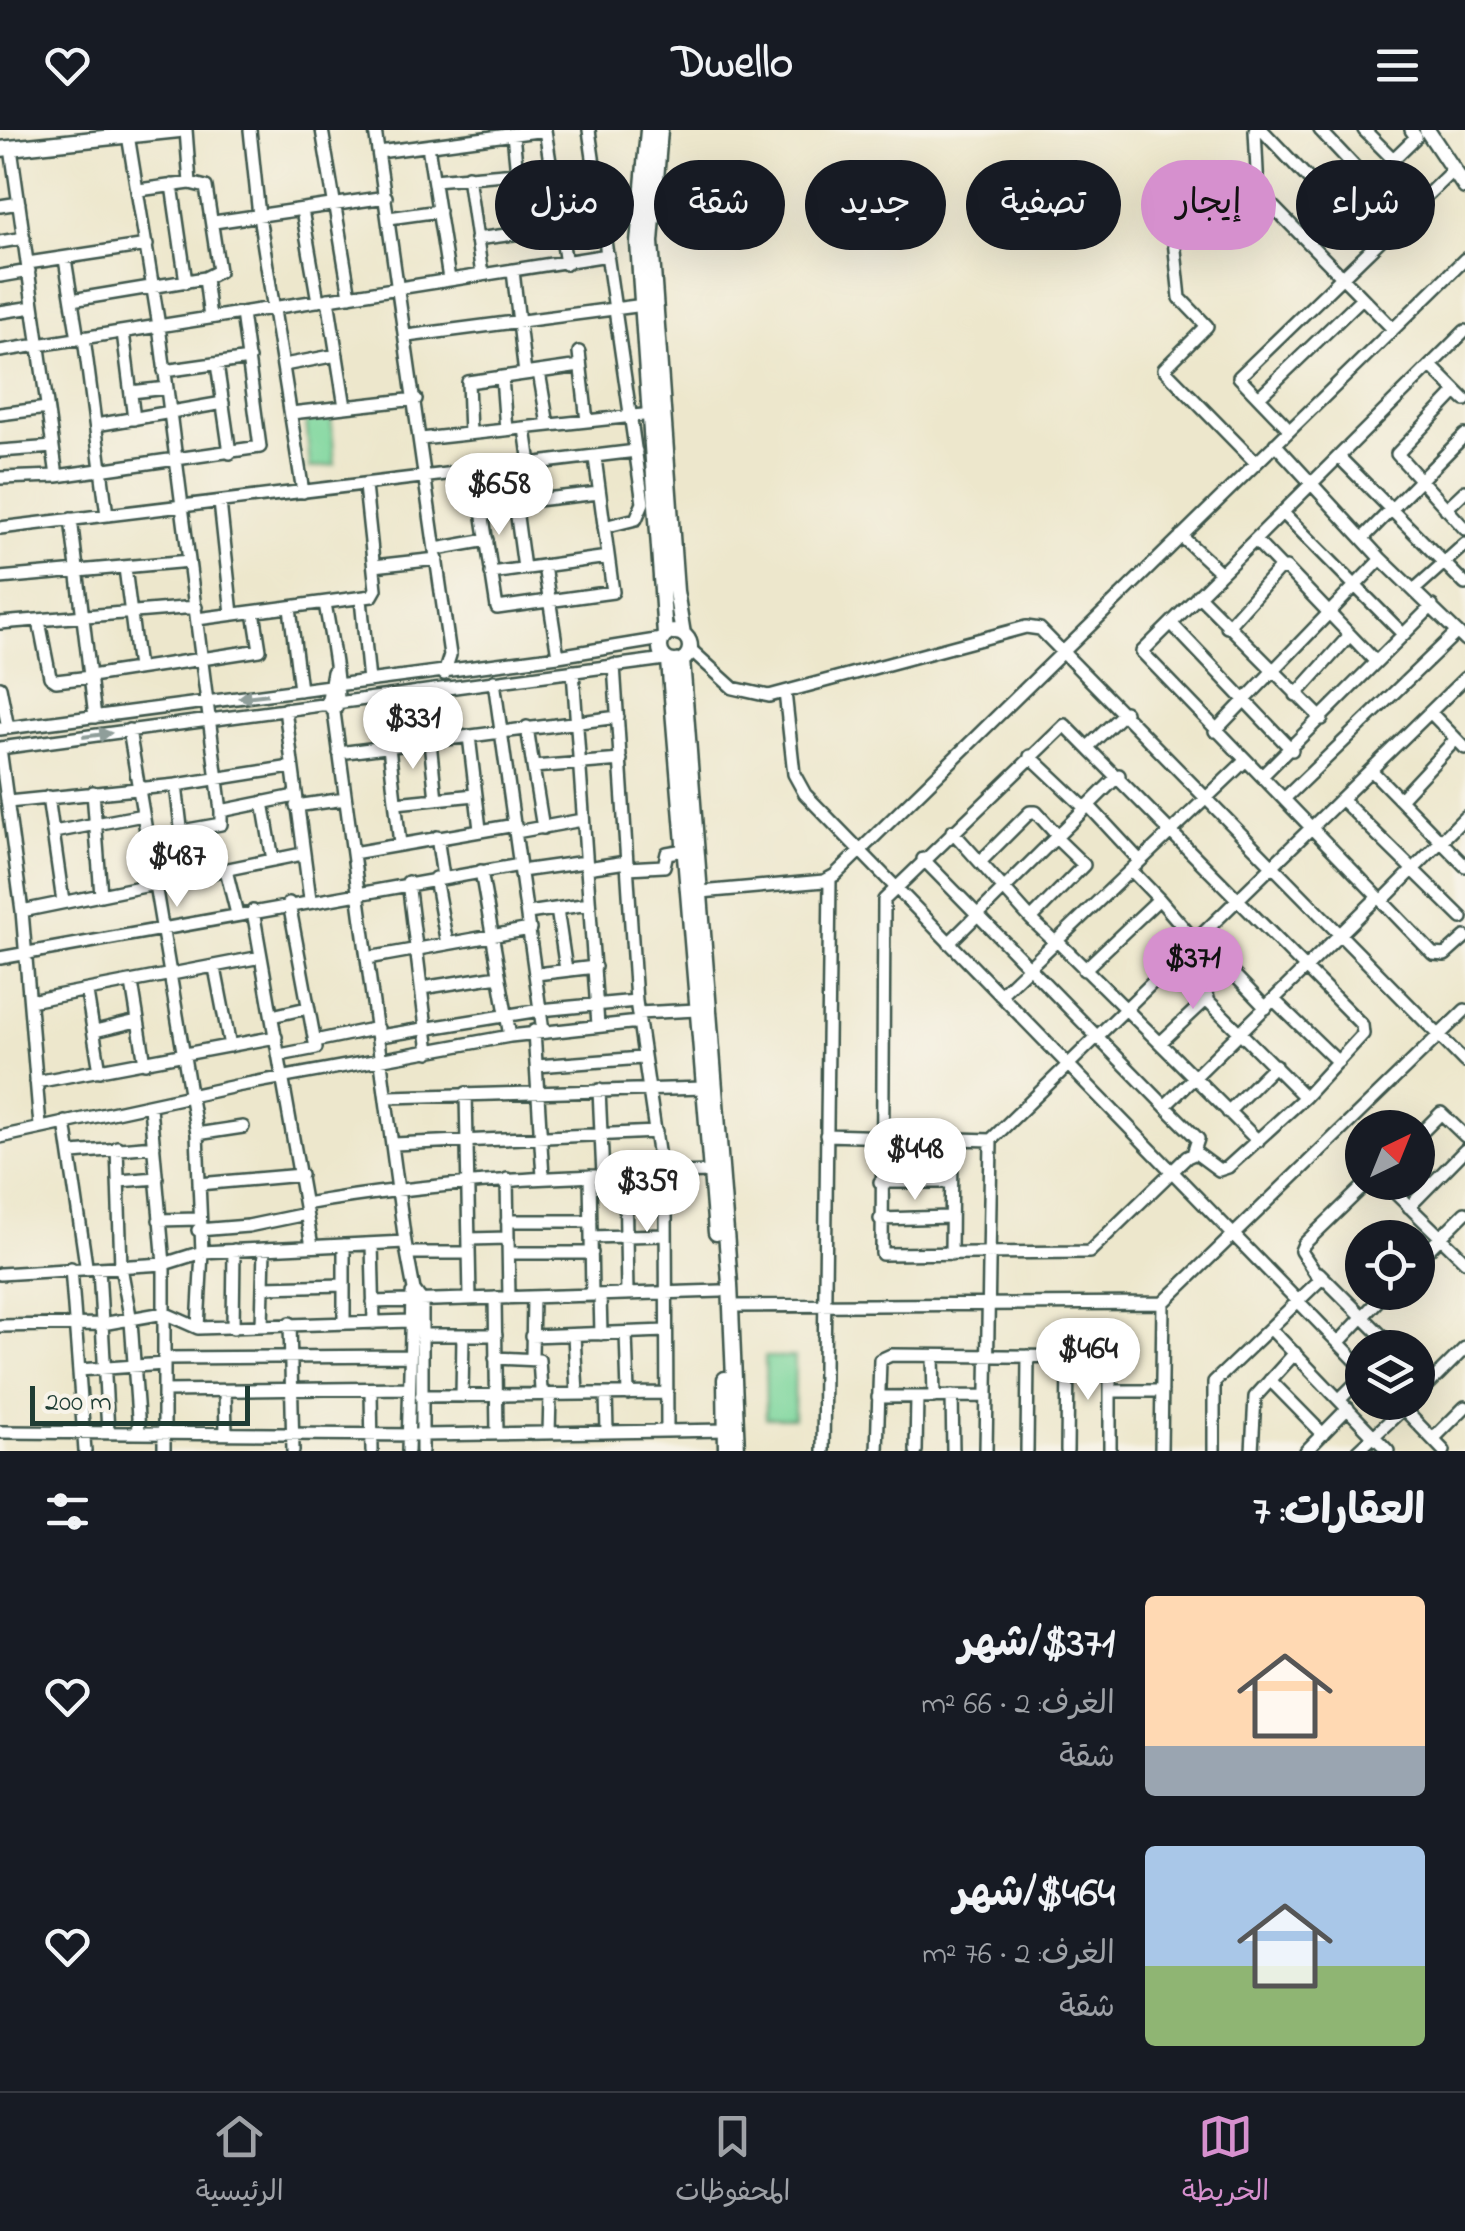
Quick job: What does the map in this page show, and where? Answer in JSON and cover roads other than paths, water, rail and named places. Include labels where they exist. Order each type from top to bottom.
[{"type":"main road","points":[[6,148],[183,130]]},
{"type":"main road","points":[[648,130],[638,222],[652,414],[663,637],[659,647],[679,653]]},
{"type":"main road","points":[[660,130],[651,242],[676,591],[684,850],[721,1291],[726,1451]]},
{"type":"main road","points":[[1427,130],[1465,186]]},
{"type":"main road","points":[[663,637],[679,653],[701,892],[731,1306],[737,1451]]},
{"type":"street","points":[[183,130],[190,183]]},
{"type":"street","points":[[250,130],[259,216],[303,492]]},
{"type":"street","points":[[322,130],[350,296]]},
{"type":"street","points":[[375,130],[450,656],[444,672],[445,688]]},
{"type":"street","points":[[379,152],[485,134],[545,130],[549,160]]},
{"type":"street","points":[[589,130],[594,160]]},
{"type":"street","points":[[1259,130],[1259,160]]},
{"type":"street","points":[[1259,130],[1296,167]]},
{"type":"street","points":[[1320,130],[1348,160]]},
{"type":"street","points":[[1364,130],[1392,159],[1416,137],[1411,130]]},
{"type":"street","points":[[513,134],[515,160]]},
{"type":"street","points":[[128,135],[159,326],[220,811],[221,824],[182,831]]},
{"type":"street","points":[[428,146],[449,279]]},
{"type":"street","points":[[6,148],[19,204],[57,476]]},
{"type":"street","points":[[1290,430],[1239,377],[1454,169]]},
{"type":"street","points":[[434,180],[495,174]]},
{"type":"street","points":[[468,176],[482,275]]},
{"type":"street","points":[[72,300],[205,278],[220,267],[206,187],[190,183],[139,190]]},
{"type":"street","points":[[172,185],[186,282]]},
{"type":"street","points":[[214,222],[386,197]]},
{"type":"street","points":[[0,206],[19,204]]},
{"type":"street","points":[[1276,209],[1296,230]]},
{"type":"street","points":[[302,210],[337,355],[345,407]]},
{"type":"street","points":[[390,218],[439,211]]},
{"type":"street","points":[[476,240],[495,237]]},
{"type":"street","points":[[0,242],[24,238]]},
{"type":"street","points":[[0,276],[66,259],[146,246]]},
{"type":"street","points":[[564,250],[566,264]]},
{"type":"street","points":[[604,527],[636,519],[642,510],[607,250]]},
{"type":"street","points":[[1175,250],[1180,298],[1207,326],[1164,368],[1256,463]]},
{"type":"street","points":[[1316,250],[1392,330]]},
{"type":"street","points":[[0,351],[608,255]]},
{"type":"street","points":[[701,892],[830,879],[1465,258]]},
{"type":"street","points":[[66,259],[96,425],[107,515]]},
{"type":"street","points":[[512,271],[525,374]]},
{"type":"street","points":[[205,278],[210,318]]},
{"type":"street","points":[[1258,397],[1362,298]]},
{"type":"street","points":[[407,336],[644,305]]},
{"type":"street","points":[[0,312],[34,307]]},
{"type":"street","points":[[52,446],[2,451],[3,477],[57,476],[258,448],[263,442],[242,313]]},
{"type":"street","points":[[123,332],[134,418]]},
{"type":"street","points":[[1465,332],[1142,652],[1438,956],[1465,937]]},
{"type":"street","points":[[579,352],[587,421]]},
{"type":"street","points":[[284,366],[337,355]]},
{"type":"street","points":[[164,371],[249,360]]},
{"type":"street","points":[[217,364],[230,453]]},
{"type":"street","points":[[470,434],[466,385],[580,366]]},
{"type":"street","points":[[1431,366],[1460,396],[1397,454],[1465,529]]},
{"type":"street","points":[[540,372],[548,426]]},
{"type":"street","points":[[502,377],[506,430]]},
{"type":"street","points":[[130,392],[167,388]]},
{"type":"street","points":[[291,413],[416,399]]},
{"type":"street","points":[[96,425],[223,404]]},
{"type":"street","points":[[0,414],[47,408]]},
{"type":"street","points":[[421,439],[652,414]]},
{"type":"street","points":[[525,428],[536,500]]},
{"type":"street","points":[[1364,537],[1465,436]]},
{"type":"street","points":[[1275,444],[1381,559],[1461,636],[1284,798]]},
{"type":"street","points":[[0,528],[636,451]]},
{"type":"street","points":[[476,472],[497,608],[551,602],[610,594],[595,458]]},
{"type":"street","points":[[1340,458],[1465,584]]},
{"type":"street","points":[[0,623],[131,614],[232,614],[361,599],[376,592],[365,486]]},
{"type":"street","points":[[1446,509],[1465,491]]},
{"type":"street","points":[[482,506],[599,492]]},
{"type":"street","points":[[220,502],[232,614]]},
{"type":"street","points":[[516,502],[524,568]]},
{"type":"street","points":[[1283,513],[1403,634]]},
{"type":"street","points":[[71,520],[95,717]]},
{"type":"street","points":[[1181,536],[1221,573]]},
{"type":"street","points":[[374,566],[487,540]]},
{"type":"street","points":[[1255,540],[1291,572],[1375,661]]},
{"type":"street","points":[[1416,589],[1465,544]]},
{"type":"street","points":[[491,572],[608,557]]},
{"type":"street","points":[[1215,731],[1381,559]]},
{"type":"street","points":[[0,578],[190,561]]},
{"type":"street","points":[[544,566],[558,656]]},
{"type":"street","points":[[125,568],[138,668]]},
{"type":"street","points":[[1226,626],[1282,568]]},
{"type":"street","points":[[1198,595],[1322,719]]},
{"type":"street","points":[[361,599],[369,681]]},
{"type":"street","points":[[325,603],[345,799],[389,1097],[406,1248],[422,1335],[421,1396],[408,1451]]},
{"type":"street","points":[[1263,775],[1432,606]]},
{"type":"street","points":[[290,608],[300,690]]},
{"type":"street","points":[[39,620],[50,677],[91,677],[260,650],[254,612]]},
{"type":"street","points":[[1170,624],[1292,750]]},
{"type":"street","points":[[40,1126],[22,911],[0,748],[285,709],[334,706],[679,653],[747,694],[785,692],[1026,627],[1044,631],[1465,1062]]},
{"type":"street","points":[[1296,695],[1350,635]]},
{"type":"street","points":[[0,688],[4,729],[444,672],[663,637]]},
{"type":"street","points":[[450,656],[460,669],[463,685]]},
{"type":"street","points":[[614,665],[642,1058],[664,1174],[666,1431]]},
{"type":"street","points":[[573,670],[598,1025]]},
{"type":"street","points":[[986,1451],[992,1140],[1465,678]]},
{"type":"street","points":[[494,681],[540,1010],[537,1090],[543,1176]]},
{"type":"street","points":[[417,692],[436,798]]},
{"type":"street","points":[[785,692],[799,786],[1345,1348]]},
{"type":"street","points":[[285,709],[310,899]]},
{"type":"street","points":[[1090,746],[1125,712]]},
{"type":"street","points":[[1400,799],[1461,744],[1430,712]]},
{"type":"street","points":[[339,753],[618,717]]},
{"type":"street","points":[[923,860],[1198,1139],[1193,1154],[1089,1252],[882,1254],[883,906],[896,886],[1030,756],[1065,724],[1364,1028],[1305,1097],[1224,1170],[1193,1154]]},
{"type":"street","points":[[527,727],[543,828]]},
{"type":"street","points":[[129,730],[167,976],[197,1134],[202,1252],[198,1328]]},
{"type":"street","points":[[469,736],[480,829]]},
{"type":"street","points":[[389,746],[400,844]]},
{"type":"street","points":[[1030,756],[1086,806],[1159,899],[1198,940],[1338,1062]]},
{"type":"street","points":[[533,767],[621,760]]},
{"type":"street","points":[[1000,995],[1246,760]]},
{"type":"street","points":[[8,802],[137,790],[291,767]]},
{"type":"street","points":[[1371,770],[1465,866]]},
{"type":"street","points":[[949,943],[1119,775]]},
{"type":"street","points":[[176,785],[187,878]]},
{"type":"street","points":[[93,792],[101,894]]},
{"type":"street","points":[[396,803],[475,796]]},
{"type":"street","points":[[48,797],[63,902]]},
{"type":"street","points":[[220,811],[263,802],[345,799]]},
{"type":"street","points":[[1341,799],[1462,918]]},
{"type":"street","points":[[263,802],[273,860]]},
{"type":"street","points":[[980,862],[1034,810],[1084,865],[1031,919]]},
{"type":"street","points":[[54,832],[142,816]]},
{"type":"street","points":[[1165,1106],[1465,817]]},
{"type":"street","points":[[353,852],[480,829],[543,828],[582,820]]},
{"type":"street","points":[[952,831],[1031,919],[1258,1141]]},
{"type":"street","points":[[437,837],[447,944]]},
{"type":"street","points":[[0,958],[439,877],[521,868],[664,866],[668,853],[684,850]]},
{"type":"street","points":[[22,911],[302,854]]},
{"type":"street","points":[[226,870],[238,914]]},
{"type":"street","points":[[481,872],[510,1036]]},
{"type":"street","points":[[822,1451],[830,879]]},
{"type":"street","points":[[408,882],[429,1052]]},
{"type":"street","points":[[1084,970],[1159,899]]},
{"type":"street","points":[[280,1056],[316,1048],[289,904]]},
{"type":"street","points":[[528,913],[588,904]]},
{"type":"street","points":[[557,909],[566,970]]},
{"type":"street","points":[[253,911],[312,1246]]},
{"type":"street","points":[[368,958],[530,929]]},
{"type":"street","points":[[30,1001],[261,957]]},
{"type":"street","points":[[1172,965],[1305,1097]]},
{"type":"street","points":[[536,974],[595,966]]},
{"type":"street","points":[[215,968],[230,1046]]},
{"type":"street","points":[[422,988],[498,976]]},
{"type":"street","points":[[132,984],[145,1063]]},
{"type":"street","points":[[87,993],[100,1072]]},
{"type":"street","points":[[1160,1043],[1208,998]]},
{"type":"street","points":[[315,1041],[540,1010],[597,1006],[638,1012],[696,1010]]},
{"type":"street","points":[[272,1016],[308,1008]]},
{"type":"street","points":[[731,1306],[1163,1303],[1465,1010]]},
{"type":"street","points":[[0,1138],[40,1126],[284,1078],[539,1031],[598,1025],[638,1012]]},
{"type":"street","points":[[95,1031],[137,1021]]},
{"type":"street","points":[[36,1082],[276,1037]]},
{"type":"street","points":[[537,1066],[642,1058]]},
{"type":"street","points":[[1228,1112],[1275,1065]]},
{"type":"street","points":[[389,1097],[704,1088]]},
{"type":"street","points":[[599,1090],[601,1133],[591,1221],[601,1334]]},
{"type":"street","points":[[466,1093],[470,1299]]},
{"type":"street","points":[[150,1107],[164,1264],[164,1451]]},
{"type":"street","points":[[1435,1120],[1441,1114],[1465,1136]]},
{"type":"street","points":[[65,1122],[102,1324],[108,1432]]},
{"type":"street","points":[[197,1134],[244,1127]]},
{"type":"street","points":[[394,1144],[540,1134],[656,1132]]},
{"type":"street","points":[[826,1135],[992,1140]]},
{"type":"street","points":[[951,1254],[952,1140]]},
{"type":"street","points":[[72,1153],[154,1146]]},
{"type":"street","points":[[116,1147],[122,1267],[140,1431]]},
{"type":"street","points":[[1409,1207],[1465,1150]]},
{"type":"street","points":[[159,1220],[198,1224],[305,1209],[398,1187],[543,1176],[710,1172]]},
{"type":"street","points":[[199,1184],[300,1175]]},
{"type":"street","points":[[626,1176],[627,1294]]},
{"type":"street","points":[[119,1181],[157,1178]]},
{"type":"street","points":[[507,1179],[509,1298]]},
{"type":"street","points":[[880,1182],[951,1182]]},
{"type":"street","points":[[1349,1200],[1301,1251],[1377,1330]]},
{"type":"street","points":[[1402,1200],[1465,1261]]},
{"type":"street","points":[[1435,1242],[1465,1213]]},
{"type":"street","points":[[880,1219],[950,1217]]},
{"type":"street","points":[[508,1221],[591,1221]]},
{"type":"street","points":[[592,1237],[664,1236]]},
{"type":"street","points":[[468,1239],[508,1238]]},
{"type":"street","points":[[0,1274],[164,1264],[202,1252],[264,1248],[372,1244],[469,1253]]},
{"type":"street","points":[[372,1244],[374,1322]]},
{"type":"street","points":[[344,1245],[344,1323]]},
{"type":"street","points":[[262,1326],[264,1248]]},
{"type":"street","points":[[233,1328],[234,1250]]},
{"type":"street","points":[[509,1253],[592,1253]]},
{"type":"street","points":[[71,1268],[85,1451]]},
{"type":"street","points":[[1214,1451],[1214,1382],[1300,1301],[1320,1280],[1319,1273]]},
{"type":"street","points":[[264,1287],[344,1285]]},
{"type":"street","points":[[374,1302],[415,1297],[470,1299],[721,1291]]},
{"type":"street","points":[[415,1297],[409,1321],[408,1388],[415,1434],[422,1451]]},
{"type":"street","points":[[532,1357],[533,1297]]},
{"type":"street","points":[[495,1298],[497,1434]]},
{"type":"street","points":[[1161,1451],[1163,1303]]},
{"type":"street","points":[[1340,1342],[1370,1310]]},
{"type":"street","points":[[0,1326],[131,1322],[164,1313],[198,1328],[409,1321]]},
{"type":"street","points":[[290,1323],[293,1451]]},
{"type":"street","points":[[1270,1328],[1388,1451]]},
{"type":"street","points":[[531,1336],[666,1330]]},
{"type":"street","points":[[626,1332],[628,1394]]},
{"type":"street","points":[[462,1396],[463,1334]]},
{"type":"street","points":[[422,1335],[496,1335]]},
{"type":"street","points":[[574,1335],[577,1394]]},
{"type":"street","points":[[1435,1378],[1465,1348]]},
{"type":"street","points":[[1252,1451],[1255,1396],[1295,1353]]},
{"type":"street","points":[[1067,1451],[1068,1355]]},
{"type":"street","points":[[877,1451],[878,1366],[885,1356],[1068,1355],[1105,1357],[1110,1362],[1110,1451]]},
{"type":"street","points":[[79,1370],[164,1361],[408,1356]]},
{"type":"street","points":[[933,1356],[934,1397]]},
{"type":"street","points":[[1027,1451],[1028,1356]]},
{"type":"street","points":[[495,1358],[539,1360],[541,1390],[550,1394]]},
{"type":"street","points":[[1270,1380],[1323,1434]]},
{"type":"street","points":[[164,1390],[408,1388]]},
{"type":"street","points":[[371,1391],[372,1451]]},
{"type":"street","points":[[1110,1391],[1162,1392]]},
{"type":"street","points":[[225,1392],[226,1432]]},
{"type":"street","points":[[421,1396],[667,1393]]},
{"type":"street","points":[[549,1433],[550,1394]]},
{"type":"street","points":[[606,1394],[607,1431]]},
{"type":"street","points":[[952,1396],[952,1451]]},
{"type":"street","points":[[878,1397],[987,1396]]},
{"type":"street","points":[[916,1451],[918,1397]]},
{"type":"street","points":[[1306,1451],[1344,1404]]},
{"type":"street","points":[[1433,1440],[1465,1407]]},
{"type":"street","points":[[1358,1451],[1389,1420]]},
{"type":"street","points":[[1416,1420],[1444,1451]]},
{"type":"street","points":[[0,1432],[497,1434],[727,1430]]}]
